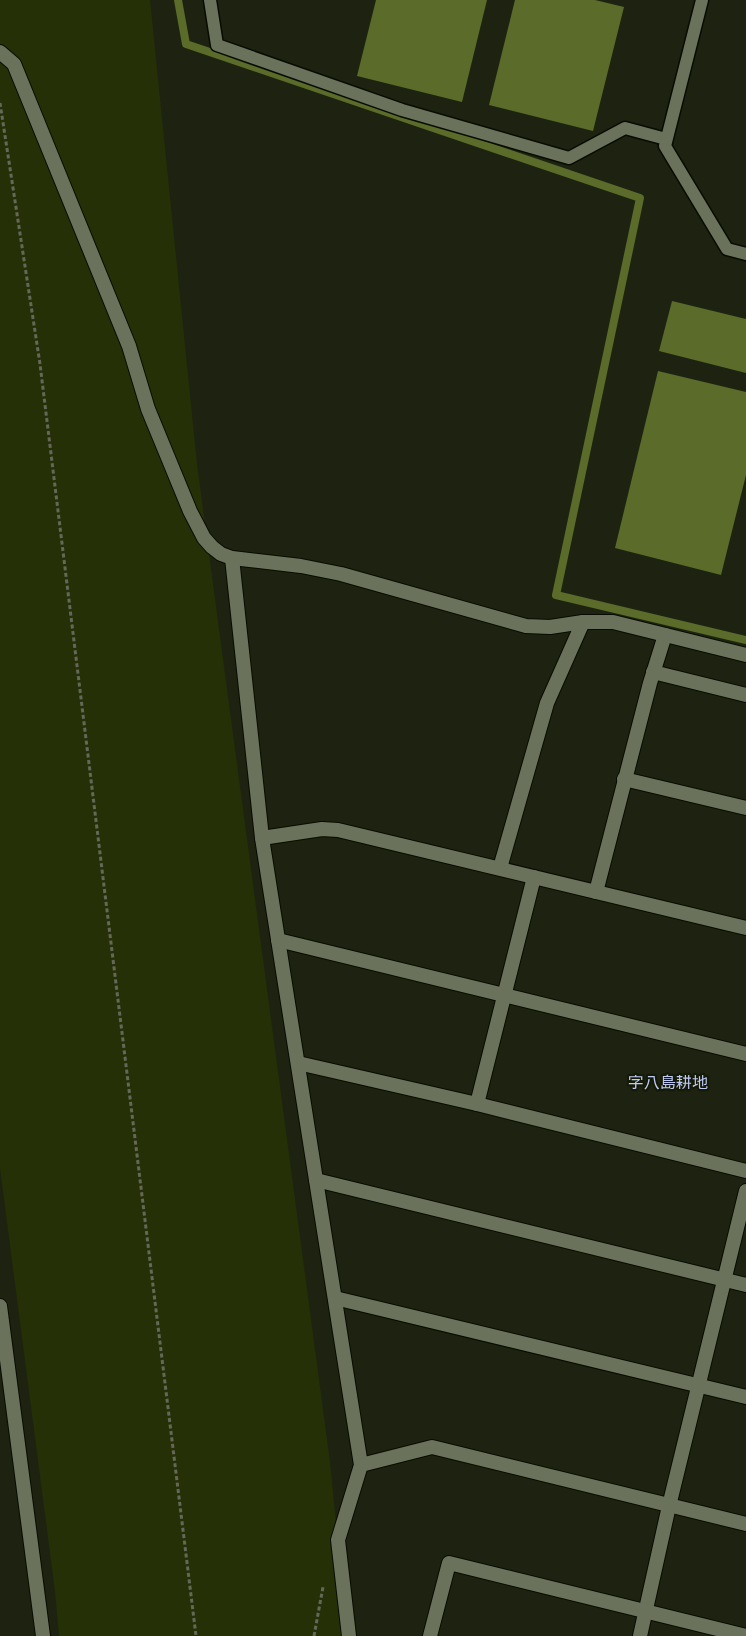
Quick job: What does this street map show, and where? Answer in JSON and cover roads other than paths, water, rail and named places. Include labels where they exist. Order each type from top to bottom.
[{"type":"street","points":[[0,52],[14,64],[126,337],[148,409],[190,511],[204,538],[221,554],[232,558],[301,566],[341,574],[526,626],[550,627],[583,622],[608,621],[746,655]]},
{"type":"street","points":[[232,558],[262,838],[361,1466],[338,1540],[349,1636]]},
{"type":"street","points":[[500,868],[548,703],[583,622]]},
{"type":"street","points":[[596,892],[624,779],[665,635]]},
{"type":"street","points":[[653,672],[746,694]]},
{"type":"street","points":[[624,779],[746,808]]},
{"type":"street","points":[[262,838],[329,829],[500,868],[746,928]]},
{"type":"street","points":[[477,1104],[534,877]]},
{"type":"street","points":[[278,940],[746,1054]]},
{"type":"street","points":[[298,1063],[477,1104],[746,1171]]},
{"type":"street","points":[[316,1180],[746,1285]]},
{"type":"street","points":[[640,1636],[644,1611],[669,1506],[746,1191]]},
{"type":"street","points":[[335,1298],[746,1397]]},
{"type":"street","points":[[0,1306],[43,1636]]},
{"type":"street","points":[[361,1466],[432,1447],[746,1524]]},
{"type":"street","points":[[430,1636],[449,1563],[746,1636]]},
{"type":"lane","points":[[210,0],[217,45],[402,110],[569,158],[625,128],[666,139]]},
{"type":"lane","points":[[702,0],[665,146],[727,249],[746,254]]},
{"type":"waterway","points":[[178,0],[186,44],[640,198],[556,595],[746,640]]},
{"type":"district","name":"字八島耕地","points":[[668,1083]]}]
